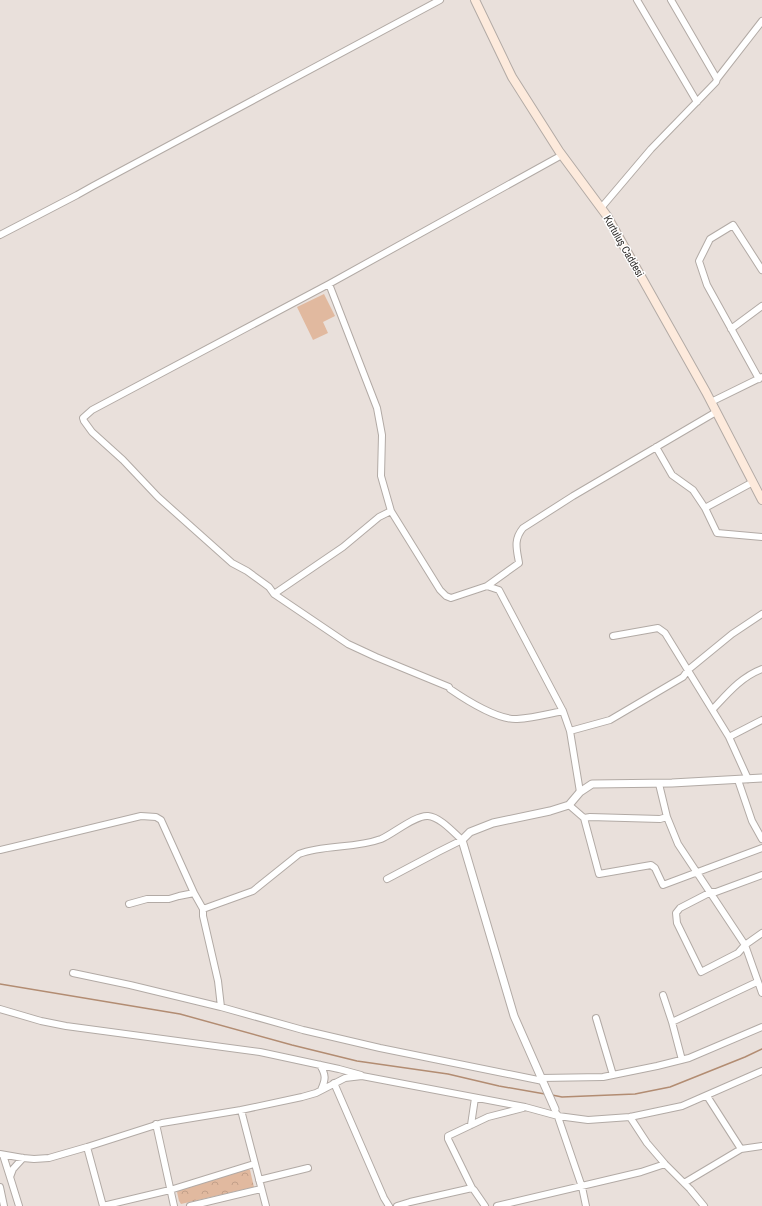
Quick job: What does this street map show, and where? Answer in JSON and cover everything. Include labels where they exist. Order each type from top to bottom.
[{"type":"main road","name":"Kurtuluş Caddesi","points":[[475,0],[512,77],[562,155],[601,208],[618,236],[711,402],[762,500]]},
{"type":"street","points":[[0,235],[440,0]]},
{"type":"street","points":[[637,0],[697,102]]},
{"type":"street","points":[[671,0],[717,79]]},
{"type":"street","points":[[601,208],[651,149],[716,82],[762,21]]},
{"type":"street","points":[[562,155],[329,284],[92,410],[83,418],[92,432],[124,460],[158,497],[232,563],[247,571],[264,583],[274,594],[348,644],[449,687],[465,700],[504,718],[517,719],[564,711]]},
{"type":"street","points":[[711,402],[760,378],[707,285],[699,261],[710,239],[733,225],[762,270]]},
{"type":"street","points":[[329,284],[377,408],[382,435],[381,476],[392,512],[440,590],[446,596],[451,598],[487,586],[519,563],[516,540],[522,528],[572,496],[716,412]]},
{"type":"street","points":[[731,329],[762,306]]},
{"type":"street","points":[[656,447],[672,475],[693,490],[705,508],[717,533],[762,536]]},
{"type":"street","points":[[705,508],[753,482]]},
{"type":"street","points":[[274,594],[343,547],[380,518],[392,512]]},
{"type":"street","points":[[487,586],[500,590],[564,711],[570,731],[580,792]]},
{"type":"street","points":[[570,731],[610,720],[683,677],[688,670],[732,634],[762,614]]},
{"type":"street","points":[[613,636],[658,628],[666,633],[729,737],[748,779]]},
{"type":"street","points":[[713,709],[740,681],[752,673],[762,669]]},
{"type":"street","points":[[729,737],[762,720]]},
{"type":"street","points":[[387,879],[462,840],[470,832],[493,823],[550,811],[569,805],[580,792],[592,784],[659,784],[762,778]]},
{"type":"street","points":[[738,780],[752,821],[762,839]]},
{"type":"street","points":[[659,784],[667,816],[678,844],[745,945],[762,993]]},
{"type":"street","points":[[569,805],[584,818],[599,874],[651,865],[655,868],[663,885],[762,850]]},
{"type":"street","points":[[0,850],[141,816],[156,817],[161,820],[194,893],[203,909],[203,916],[218,981],[221,1006]]},
{"type":"street","points":[[203,909],[253,891],[299,854],[322,848],[343,847],[375,841],[385,837],[412,821],[426,816],[436,818],[462,840],[514,1016],[557,1112],[582,1187],[586,1206]]},
{"type":"street","points":[[584,818],[660,819],[667,816]]},
{"type":"street","points":[[762,875],[716,892],[711,892],[680,908],[676,913],[677,922],[701,972],[738,953],[745,945],[762,933]]},
{"type":"street","points":[[129,904],[147,899],[169,899],[194,893]]},
{"type":"street","points":[[73,973],[221,1006],[326,1036],[543,1081],[613,1075],[682,1060],[762,1027]]},
{"type":"street","points":[[672,1022],[757,982]]},
{"type":"street","points":[[663,995],[682,1060]]},
{"type":"street","points":[[0,1009],[41,1021],[66,1026],[260,1052],[339,1069],[362,1076],[557,1112],[588,1120],[630,1116],[682,1106],[762,1071]]},
{"type":"street","points":[[596,1018],[613,1075]]},
{"type":"street","points":[[320,1065],[325,1076],[321,1090]]},
{"type":"street","points":[[1,1154],[34,1159],[49,1158],[88,1147],[156,1124],[241,1110],[302,1097],[321,1090],[345,1078],[362,1076]]},
{"type":"street","points":[[334,1083],[384,1198],[389,1206]]},
{"type":"street","points":[[707,1096],[741,1149]]},
{"type":"street","points":[[471,1125],[475,1098]]},
{"type":"street","points":[[484,1206],[472,1188],[448,1139],[448,1136],[488,1117],[525,1107]]},
{"type":"street","points":[[241,1110],[266,1206]]},
{"type":"street","points":[[630,1116],[647,1143],[704,1206]]},
{"type":"street","points":[[156,1124],[174,1206]]},
{"type":"street","points":[[684,1183],[741,1149],[762,1146]]},
{"type":"street","points":[[88,1147],[103,1206],[170,1190],[254,1164]]},
{"type":"street","points":[[1,1154],[19,1206]]},
{"type":"street","points":[[10,1177],[13,1169],[23,1158]]},
{"type":"street","points":[[497,1206],[582,1187],[641,1172],[665,1164]]},
{"type":"street","points":[[258,1180],[308,1168]]},
{"type":"street","points":[[0,1187],[4,1206]]},
{"type":"street","points":[[397,1206],[472,1188]]},
{"type":"street","points":[[190,1206],[261,1190]]},
{"type":"green space","points":[[324,294],[335,316],[323,322],[328,333],[313,340],[297,307]]},
{"type":"green space","points":[[247,1169],[250,1170],[254,1187],[181,1204],[179,1201],[177,1192],[179,1190]]},
{"type":"waterway","points":[[0,984],[180,1014],[292,1045],[357,1061],[448,1074],[499,1086],[545,1094]]},
{"type":"waterway","points":[[552,1095],[562,1097],[635,1094],[670,1087],[762,1049]]}]
